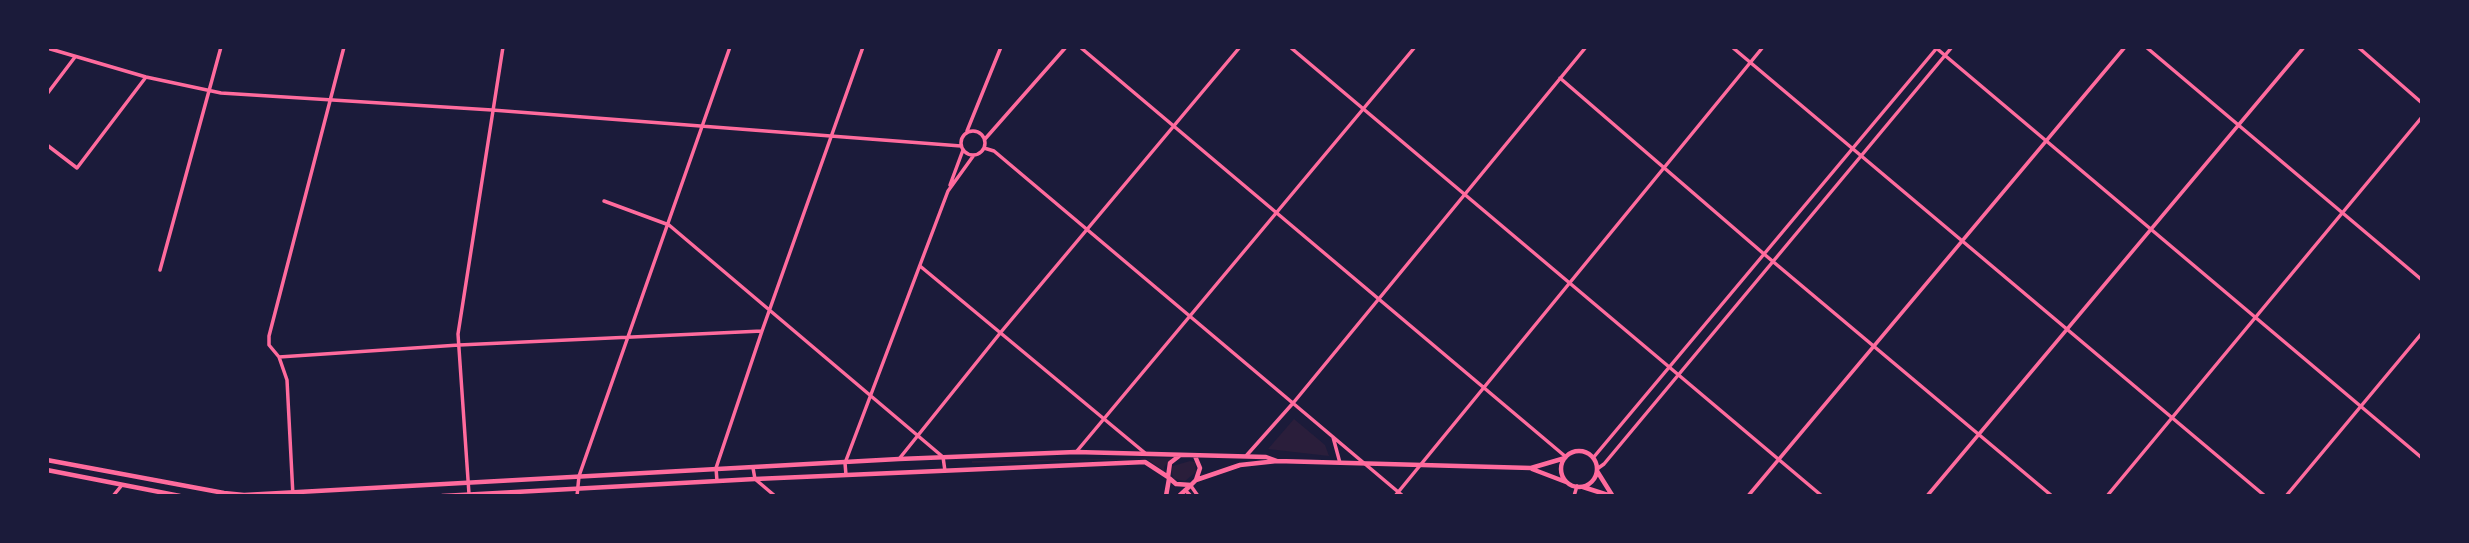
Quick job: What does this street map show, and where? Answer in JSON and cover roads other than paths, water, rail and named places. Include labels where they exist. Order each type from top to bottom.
[{"type":"street","points":[[160,270],[221,47]]},
{"type":"street","points":[[293,495],[287,380],[279,357],[269,345],[268,336],[344,47]]},
{"type":"street","points":[[469,495],[458,334],[503,47]]},
{"type":"street","points":[[577,496],[579,476],[730,47]]},
{"type":"street","points":[[717,481],[716,468],[762,331],[863,47]]},
{"type":"street","points":[[846,475],[845,463],[948,191],[962,148],[962,137],[967,131],[1001,47]]},
{"type":"street","points":[[948,191],[974,155],[984,148],[985,139],[1066,47]]},
{"type":"street","points":[[1080,47],[1565,457]]},
{"type":"street","points":[[899,459],[1001,332],[1240,47]]},
{"type":"street","points":[[1290,47],[1822,496]]},
{"type":"street","points":[[1076,453],[1415,47]]},
{"type":"street","points":[[1244,457],[1294,402],[1586,47]]},
{"type":"street","points":[[1732,47],[2264,496]]},
{"type":"street","points":[[1397,494],[1763,47]]},
{"type":"street","points":[[1574,496],[1579,486],[1590,483],[1597,470],[1952,47]]},
{"type":"street","points":[[1748,496],[2125,47]]},
{"type":"street","points":[[2146,47],[2422,280]]},
{"type":"street","points":[[1927,496],[2304,47]]},
{"type":"street","points":[[2358,47],[2422,103]]},
{"type":"street","points":[[47,48],[146,77],[210,91],[832,136],[962,148],[974,155]]},
{"type":"street","points":[[1593,458],[1937,48],[2422,458]]},
{"type":"street","points":[[47,94],[76,56]]},
{"type":"street","points":[[47,145],[77,168],[146,77]]},
{"type":"street","points":[[1560,78],[1772,261],[2052,496]]},
{"type":"street","points":[[2107,496],[2422,117]]},
{"type":"street","points":[[967,131],[980,132],[985,139]]},
{"type":"street","points":[[984,148],[994,151],[1086,231],[1333,435],[1397,494],[1403,496]]},
{"type":"street","points":[[604,201],[669,225],[943,457],[945,471]]},
{"type":"street","points":[[920,266],[1145,453]]},
{"type":"street","points":[[279,357],[459,345],[762,331]]},
{"type":"street","points":[[2286,496],[2422,333]]},
{"type":"street","points":[[1333,435],[1340,463]]},
{"type":"street","points":[[1179,496],[1196,480],[1240,465],[1277,461],[1531,468],[1582,451],[1593,458],[1612,496]]},
{"type":"street","points":[[47,460],[244,496],[943,457],[1145,453],[1266,457],[1277,461]]},
{"type":"street","points":[[1166,496],[1170,463],[1180,456]]},
{"type":"street","points":[[1195,456],[1200,468],[1196,480]]},
{"type":"street","points":[[1565,457],[1562,472],[1570,484]]},
{"type":"street","points":[[442,496],[1145,462],[1176,484],[1191,485]]},
{"type":"street","points":[[753,468],[755,479],[775,496]]},
{"type":"street","points":[[1531,468],[1570,484],[1612,496]]},
{"type":"street","points":[[47,470],[180,496]]},
{"type":"street","points":[[113,496],[122,485]]},
{"type":"street","points":[[1191,485],[1198,496]]},
{"type":"street","points":[[1185,490],[1191,496]]}]
